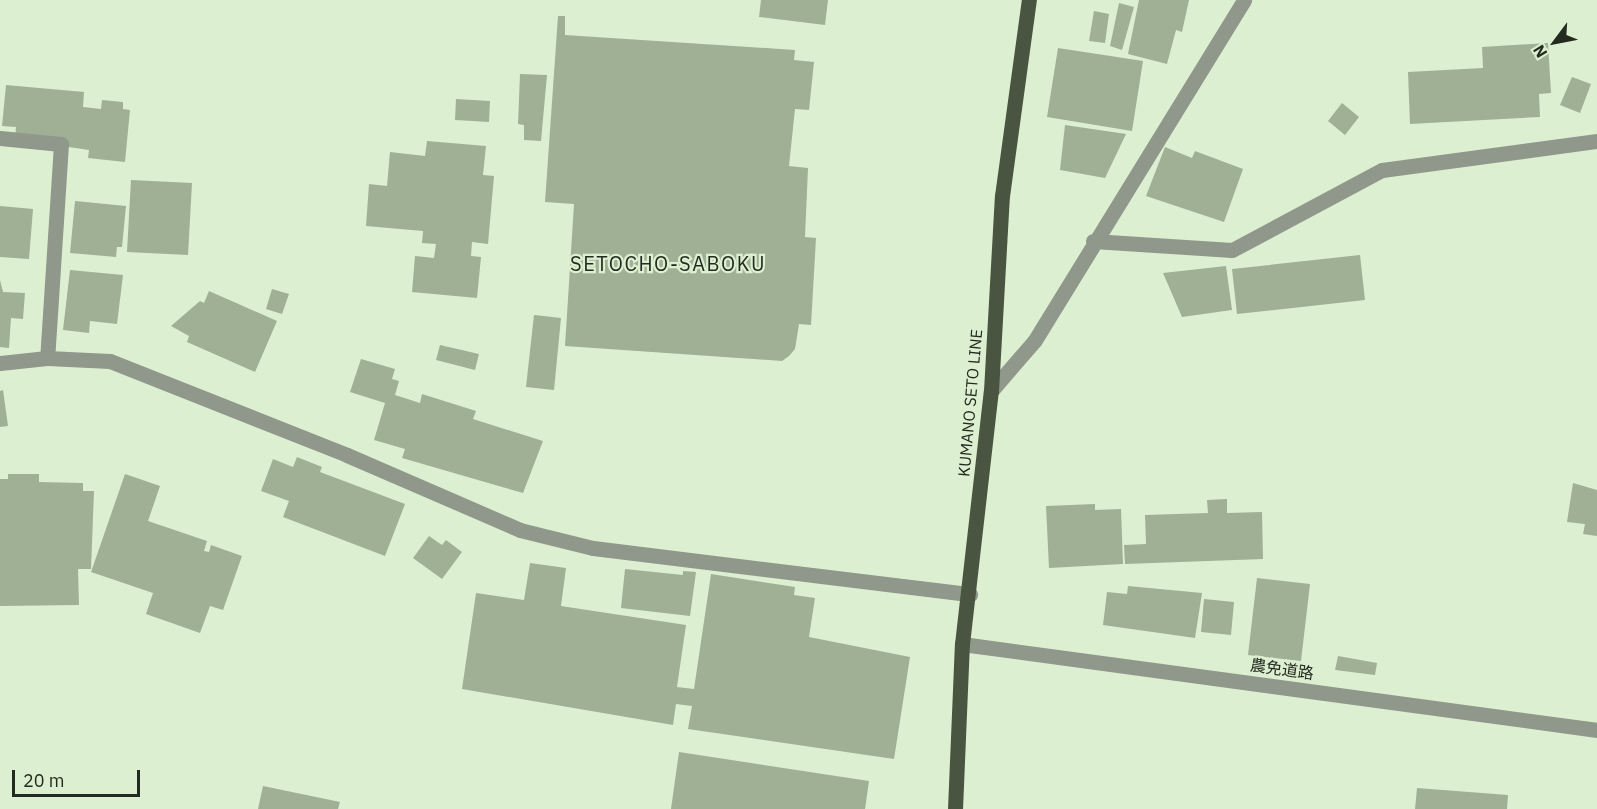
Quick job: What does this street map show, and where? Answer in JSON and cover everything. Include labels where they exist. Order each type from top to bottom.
[{"type":"main road","name":"KUMANO SETO LINE","points":[[955,809],[962,644],[970,594],[991,391],[1002,196],[1029,0]]},
{"type":"street","points":[[991,391],[1035,340],[1093,241],[1244,0]]},
{"type":"street","points":[[0,138],[61,144],[47,358]]},
{"type":"street","points":[[1093,241],[1232,250],[1382,170],[1597,141]]},
{"type":"street","points":[[0,363],[47,358],[110,361],[347,455],[519,530],[593,548],[970,594]]},
{"type":"street","name":"農免道路","points":[[962,644],[1597,730]]},
{"type":"building","points":[[761,0],[828,0],[825,25],[759,17]]},
{"type":"building","points":[[1139,0],[1189,0],[1182,32],[1176,30],[1167,64],[1128,54]]},
{"type":"building","points":[[1119,3],[1134,7],[1122,50],[1110,46]]},
{"type":"building","points":[[1094,11],[1109,14],[1105,43],[1089,41]]},
{"type":"building","points":[[558,16],[565,16],[565,35],[795,50],[794,60],[814,62],[809,110],[795,109],[789,166],[808,168],[805,237],[816,238],[811,325],[799,324],[795,349],[782,361],[565,346],[574,204],[545,202]]},
{"type":"building","points":[[1548,43],[1551,93],[1539,94],[1540,117],[1410,124],[1408,72],[1483,68],[1482,47]]},
{"type":"building","points":[[1058,48],[1143,61],[1132,131],[1047,117]]},
{"type":"building","points":[[520,74],[547,75],[541,141],[524,140],[524,125],[518,124]]},
{"type":"building","points":[[1572,77],[1591,84],[1580,113],[1560,105]]},
{"type":"building","points":[[6,85],[84,92],[83,107],[101,109],[102,100],[123,102],[123,109],[130,110],[125,162],[88,158],[89,150],[15,139],[16,127],[2,126]]},
{"type":"building","points":[[456,99],[490,101],[489,122],[455,120]]},
{"type":"building","points":[[1342,103],[1359,117],[1345,135],[1328,121]]},
{"type":"building","points":[[1065,125],[1126,134],[1105,178],[1060,170]]},
{"type":"building","points":[[427,141],[486,146],[483,175],[494,176],[488,244],[472,242],[471,256],[481,257],[477,298],[412,292],[415,256],[434,258],[436,244],[422,243],[423,231],[366,226],[369,184],[387,186],[390,152],[425,156]]},
{"type":"building","points":[[1165,147],[1192,158],[1195,151],[1243,169],[1224,222],[1146,196]]},
{"type":"building","points":[[131,180],[192,183],[188,255],[127,252]]},
{"type":"building","points":[[75,201],[126,206],[122,247],[117,247],[116,257],[70,253]]},
{"type":"building","points":[[0,206],[33,209],[29,259],[0,257]]},
{"type":"building","points":[[1360,255],[1365,300],[1237,314],[1232,269]]},
{"type":"building","points":[[1226,266],[1232,310],[1182,317],[1163,273]]},
{"type":"building","points":[[70,270],[123,275],[117,324],[90,321],[89,333],[63,330]]},
{"type":"building","points":[[0,280],[3,292],[25,293],[23,319],[11,318],[9,348],[0,347]]},
{"type":"building","points":[[272,289],[289,294],[282,314],[266,309]]},
{"type":"building","points":[[209,291],[277,321],[255,372],[187,342],[189,336],[171,326],[200,301],[204,303]]},
{"type":"building","points":[[534,315],[561,318],[554,390],[526,387]]},
{"type":"building","points":[[440,345],[479,354],[475,370],[436,360]]},
{"type":"building","points":[[361,359],[395,369],[392,379],[399,381],[395,395],[420,403],[422,394],[476,411],[473,419],[543,441],[523,493],[402,458],[405,449],[374,440],[385,403],[350,392]]},
{"type":"building","points":[[3,390],[8,426],[0,427],[0,391]]},
{"type":"building","points":[[297,457],[322,467],[320,472],[405,504],[385,556],[283,517],[289,501],[261,491],[273,459],[293,467]]},
{"type":"building","points":[[8,474],[39,474],[39,482],[83,483],[83,491],[94,491],[91,569],[78,569],[79,605],[0,606],[0,479],[8,479]]},
{"type":"building","points":[[125,474],[160,486],[148,521],[207,541],[204,551],[209,552],[211,545],[242,556],[223,610],[210,606],[200,633],[146,614],[153,593],[91,572]]},
{"type":"building","points":[[1573,483],[1597,490],[1597,536],[1583,534],[1585,524],[1567,522]]},
{"type":"building","points":[[1227,499],[1227,513],[1262,512],[1263,559],[1125,564],[1124,545],[1146,544],[1145,515],[1208,513],[1207,500]]},
{"type":"building","points":[[1095,504],[1095,510],[1121,509],[1123,564],[1049,568],[1046,506]]},
{"type":"building","points":[[429,536],[442,545],[446,540],[462,552],[442,579],[413,558]]},
{"type":"building","points":[[530,563],[566,568],[561,606],[686,625],[677,687],[694,689],[711,574],[795,587],[794,595],[815,598],[809,637],[910,657],[894,759],[688,729],[692,706],[676,704],[673,725],[462,689],[476,593],[524,600]]},
{"type":"building","points":[[625,569],[683,575],[683,571],[696,572],[690,616],[621,608]]},
{"type":"building","points":[[1257,578],[1310,584],[1301,661],[1248,655]]},
{"type":"building","points":[[1128,586],[1202,593],[1195,638],[1103,625],[1107,592],[1127,594]]},
{"type":"building","points":[[1204,599],[1234,602],[1231,635],[1201,632]]},
{"type":"building","points":[[1338,656],[1377,663],[1375,675],[1335,670]]},
{"type":"building","points":[[679,752],[869,781],[865,809],[671,809]]},
{"type":"building","points":[[263,786],[340,802],[338,809],[258,809]]},
{"type":"building","points":[[1417,788],[1508,795],[1507,809],[1415,809]]},
{"type":"district","name":"SETOCHO-SABOKU","points":[[668,263]]}]
